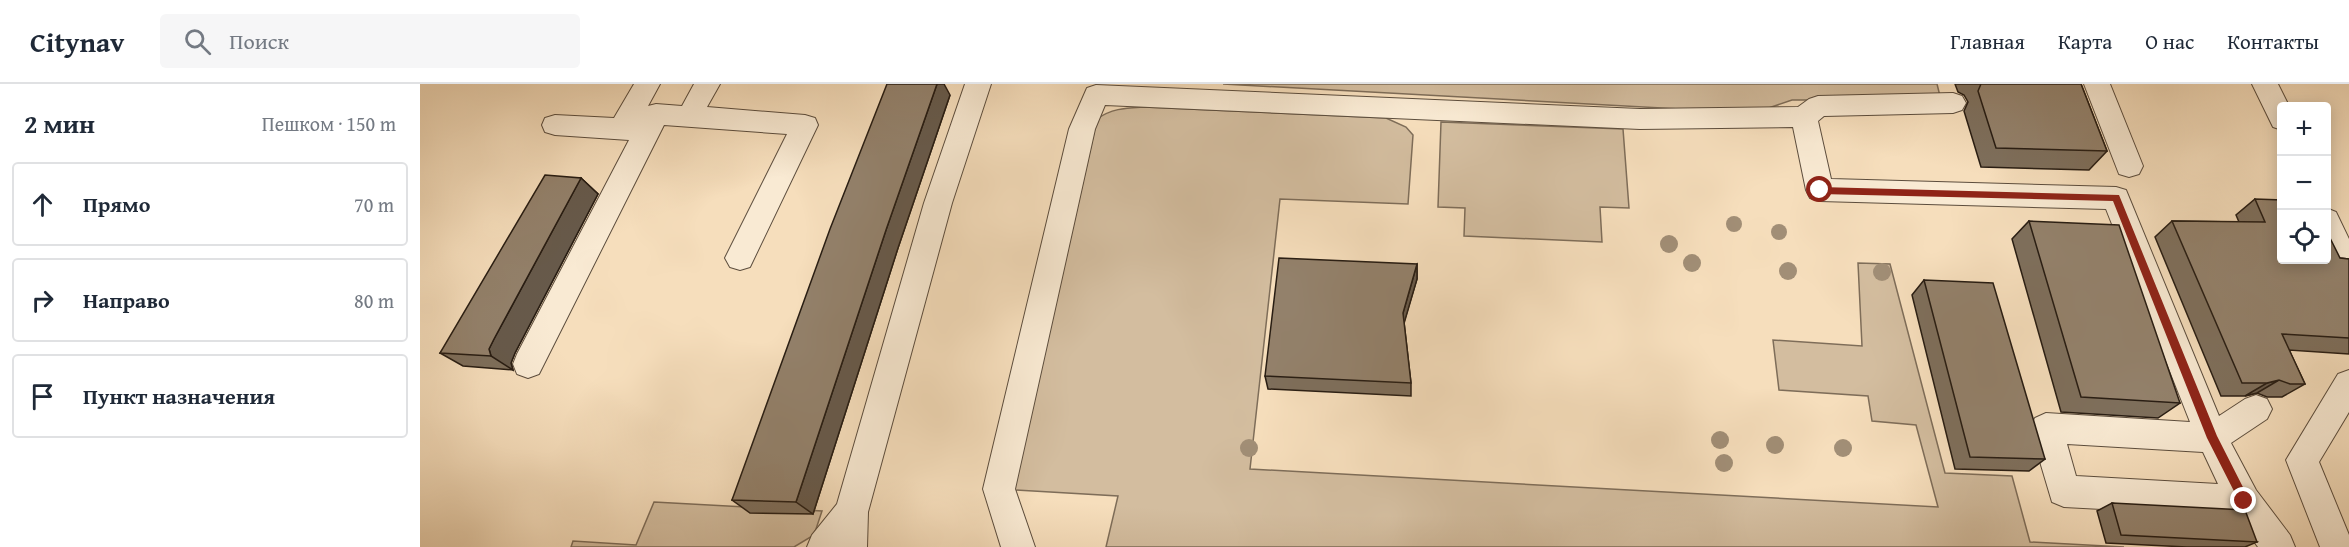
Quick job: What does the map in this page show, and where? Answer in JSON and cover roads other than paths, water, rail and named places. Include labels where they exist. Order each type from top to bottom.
[{"type":"street","points":[[528,364],[635,130],[647,84]]},
{"type":"street","points":[[690,115],[707,84]]},
{"type":"street","points":[[850,547],[851,512],[938,203],[978,84]]},
{"type":"street","points":[[2097,84],[2129,165]]},
{"type":"street","points":[[2265,84],[2277,109]]},
{"type":"street","points":[[1018,547],[999,489],[1082,129],[1098,90],[1640,119],[1804,117],[1818,106],[1953,103]]},
{"type":"street","points":[[555,125],[635,130],[656,114],[805,125],[740,258]]},
{"type":"street","points":[[1804,117],[1820,190],[2116,198],[2212,438],[2244,501],[2278,547]]},
{"type":"street","points":[[2331,231],[2349,272]]},
{"type":"street","points":[[2337,547],[2302,459],[2349,384]]},
{"type":"street","points":[[2244,501],[2064,491],[2046,428],[2212,438],[2256,410]]},
{"type":"street","points":[[824,547],[851,512]]}]
